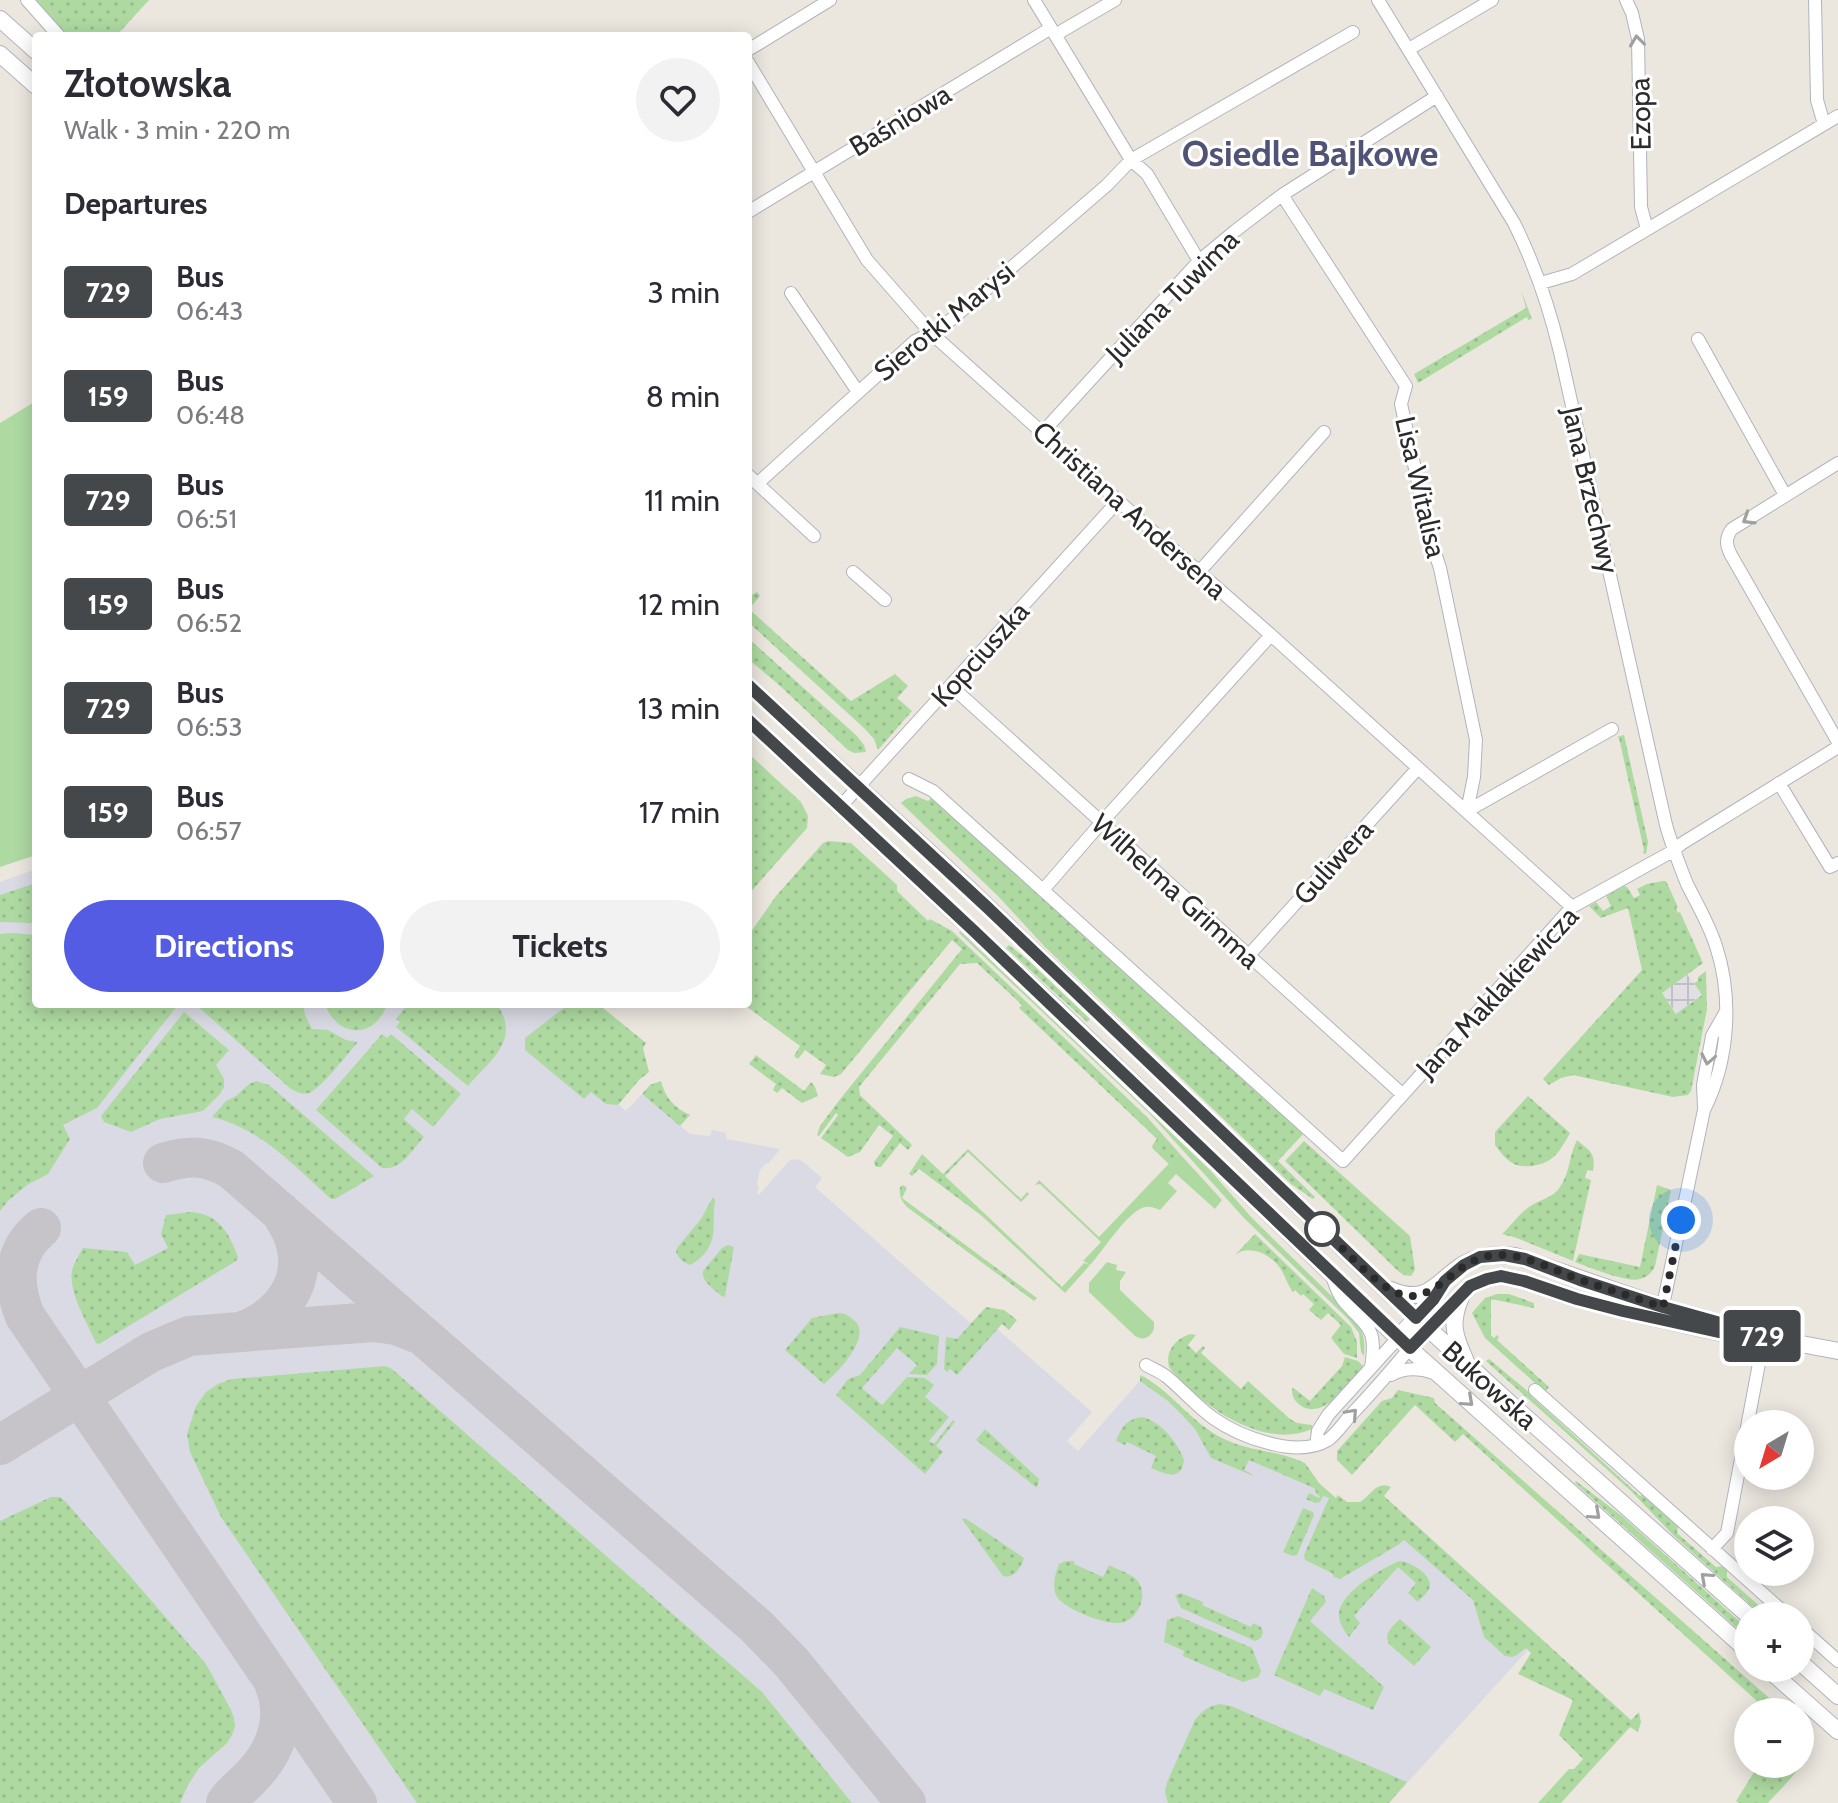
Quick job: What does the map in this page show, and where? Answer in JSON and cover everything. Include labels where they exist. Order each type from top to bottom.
[{"type":"main road","points":[[0,19],[32,47]]},
{"type":"main road","points":[[0,54],[32,82]]},
{"type":"main road","name":"Bukowska","points":[[752,689],[1029,946],[1382,1286],[1734,1603]]},
{"type":"main road","name":"Bukowska","points":[[752,724],[1129,1078],[1404,1343],[1734,1638]]},
{"type":"main road","points":[[1382,1286],[1404,1295],[1424,1294],[1480,1257],[1515,1256],[1661,1313],[1746,1338],[1764,1337],[1838,1351]]},
{"type":"main road","points":[[1404,1343],[1422,1323],[1470,1286],[1501,1276],[1577,1299],[1661,1313]]},
{"type":"main road","points":[[1422,1323],[1445,1281]]},
{"type":"main road","points":[[1463,1292],[1454,1330],[1467,1365]]},
{"type":"main road","points":[[1814,1675],[1838,1696]]},
{"type":"main road","points":[[1783,1682],[1838,1731]]},
{"type":"street","points":[[27,0],[55,32]]},
{"type":"street","points":[[752,48],[830,0]]},
{"type":"street","points":[[1034,0],[1131,160],[1147,174],[1199,261]]},
{"type":"street","name":"Baśniowa","points":[[752,210],[1053,31],[1115,0]]},
{"type":"street","name":"Jana Brzechwy","points":[[1378,0],[1514,223],[1541,283],[1560,352],[1673,851],[1716,944],[1721,964],[1725,989],[1725,1040],[1715,1089],[1704,1110],[1661,1313]]},
{"type":"street","points":[[1409,49],[1492,0]]},
{"type":"street","name":"Ezopa","points":[[1626,0],[1638,39],[1641,207],[1647,229]]},
{"type":"street","points":[[1815,0],[1817,100],[1824,124]]},
{"type":"street","name":"Sierotki Marysi","points":[[753,479],[915,341],[962,310],[1107,185],[1131,160],[1353,32]]},
{"type":"street","name":"Christiana Andersena","points":[[752,69],[867,260],[931,333],[1572,907]]},
{"type":"street","name":"Juliana Tuwima","points":[[1042,433],[1199,261],[1282,195],[1437,96]]},
{"type":"street","points":[[1541,283],[1572,274],[1838,116]]},
{"type":"street","name":"Lisa Witalisa","points":[[1282,195],[1406,386],[1401,404],[1476,740],[1474,777],[1467,811]]},
{"type":"street","points":[[791,293],[858,392]]},
{"type":"street","points":[[1698,339],[1785,495]]},
{"type":"street","points":[[1199,572],[1324,432]]},
{"type":"street","points":[[1838,463],[1727,535],[1727,547],[1838,745]]},
{"type":"street","points":[[753,479],[814,536]]},
{"type":"street","name":"Kopciuszka","points":[[841,806],[1118,501]]},
{"type":"street","points":[[853,572],[885,600]]},
{"type":"street","points":[[909,779],[933,791],[1043,890],[1271,635]]},
{"type":"street","name":"Wilhelma Grimma","points":[[951,686],[1402,1094]]},
{"type":"street","points":[[1467,811],[1612,729]]},
{"type":"street","name":"Jana Maklakiewicza","points":[[1043,890],[1343,1161],[1572,907],[1673,851],[1838,745]]},
{"type":"street","name":"Guliwera","points":[[1248,956],[1418,768]]},
{"type":"street","points":[[1779,783],[1830,867],[1838,863]]},
{"type":"street","points":[[1330,1273],[1340,1297],[1370,1330],[1373,1339],[1371,1367]]},
{"type":"street","points":[[1712,1549],[1727,1533],[1764,1337]]},
{"type":"street","points":[[1316,1445],[1322,1423],[1371,1367],[1404,1343]]},
{"type":"street","points":[[1146,1365],[1164,1375],[1208,1415],[1234,1431],[1255,1439],[1300,1447],[1316,1445],[1332,1436],[1384,1379],[1404,1343]]},
{"type":"street","points":[[1384,1379],[1407,1369],[1438,1374]]},
{"type":"street","name":"Bukowska","points":[[1535,1390],[1772,1602]]},
{"type":"street","points":[[1814,1638],[1836,1655]]},
{"type":"shaded area","points":[[32,870],[32,1008],[574,1008],[589,1081],[626,1111],[642,1094],[690,1134],[710,1136],[712,1130],[726,1133],[726,1139],[780,1149],[760,1170],[757,1183],[759,1195],[789,1161],[802,1161],[822,1178],[815,1187],[933,1291],[971,1323],[980,1314],[1092,1412],[1067,1441],[1078,1451],[1144,1376],[1208,1438],[1317,1485],[1386,1549],[1407,1526],[1535,1642],[1389,1803],[0,1803],[0,882]]},
{"type":"shaded area","points":[[1687,974],[1702,994],[1677,1014],[1661,993]]},
{"type":"green space","points":[[33,0],[149,0],[120,32],[63,32]]},
{"type":"green space","points":[[1521,290],[1532,319],[1528,320],[1527,317],[1418,383],[1414,374],[1526,308]]},
{"type":"green space","points":[[32,403],[32,856],[0,867],[0,423]]},
{"type":"green space","points":[[757,592],[760,596],[752,605],[752,595]]},
{"type":"green space","points":[[752,612],[851,701],[895,674],[908,686],[897,698],[912,711],[878,750],[874,739],[752,626]]},
{"type":"green space","points":[[752,642],[857,736],[866,752],[848,750],[752,662]]},
{"type":"green space","points":[[1624,735],[1648,842],[1646,854],[1643,853],[1617,737]]},
{"type":"green space","points":[[752,757],[801,802],[808,816],[807,828],[752,890]]},
{"type":"green space","points":[[916,796],[928,801],[931,798],[1304,1133],[1278,1161],[1315,1197],[1313,1199],[1291,1184],[901,803]]},
{"type":"green space","points":[[823,843],[851,843],[897,885],[897,891],[928,921],[930,919],[952,931],[1147,1117],[1179,1153],[1169,1164],[1153,1149],[1157,1139],[1019,1008],[1022,1005],[977,963],[960,964],[859,1087],[860,1095],[912,1145],[908,1150],[900,1143],[881,1167],[876,1167],[874,1162],[893,1136],[879,1125],[860,1152],[848,1157],[821,1138],[838,1115],[836,1113],[817,1135],[841,1098],[962,949],[952,940],[841,1074],[834,1077],[820,1074],[826,1065],[805,1050],[798,1059],[794,1056],[800,1046],[748,1008],[752,1008],[752,930],[776,896]]},
{"type":"green space","points":[[1666,881],[1703,963],[1662,993],[1676,1014],[1702,995],[1694,983],[1706,971],[1707,1009],[1691,1091],[1688,1095],[1673,1097],[1573,1075],[1549,1085],[1543,1079],[1642,970],[1628,908],[1601,918],[1589,906],[1596,902],[1603,911],[1611,906],[1606,896],[1624,886],[1634,898],[1640,895],[1637,889]]},
{"type":"green space","points":[[32,884],[32,923],[0,922],[0,895]]},
{"type":"green space","points":[[960,931],[1210,1170],[1252,1218],[1351,1315],[1362,1334],[1364,1356],[1359,1333],[1348,1319],[1244,1218],[1150,1114]]},
{"type":"green space","points":[[0,934],[32,935],[32,1008],[175,1008],[97,1108],[63,1125],[70,1139],[48,1174],[27,1185],[0,1211]]},
{"type":"green space","points":[[1009,945],[1090,1019],[1087,1022],[1006,948]]},
{"type":"green space","points":[[200,1008],[304,1008],[312,1029],[328,1030],[346,1040],[358,1042],[314,1090],[302,1093],[291,1089]]},
{"type":"green space","points":[[327,1008],[385,1008],[374,1024],[365,1029],[347,1028]]},
{"type":"green space","points":[[405,1008],[499,1008],[506,1029],[494,1058],[468,1086],[396,1027],[400,1022],[396,1019]]},
{"type":"green space","points":[[564,1008],[603,1008],[646,1043],[643,1048],[649,1072],[618,1105],[606,1104],[591,1092],[584,1099],[525,1050],[525,1038]]},
{"type":"green space","points":[[184,1012],[229,1050],[216,1065],[224,1079],[220,1094],[203,1111],[160,1119],[131,1132],[104,1122],[101,1116]]},
{"type":"green space","points":[[382,1034],[387,1038],[391,1034],[461,1094],[433,1127],[412,1109],[404,1119],[424,1137],[406,1158],[389,1168],[382,1168],[316,1110]]},
{"type":"green space","points":[[756,1055],[804,1091],[811,1082],[818,1096],[802,1103],[782,1088],[777,1093],[773,1090],[776,1084],[749,1064]]},
{"type":"green space","points":[[256,1081],[269,1085],[374,1176],[331,1199],[262,1140],[212,1117],[226,1101]]},
{"type":"green space","points":[[661,1081],[671,1102],[690,1115],[680,1126],[642,1094],[650,1085]]},
{"type":"green space","points":[[1528,1096],[1570,1133],[1551,1159],[1540,1164],[1519,1166],[1508,1160],[1495,1145],[1495,1132]]},
{"type":"green space","points":[[1577,1140],[1591,1153],[1594,1165],[1593,1171],[1587,1170],[1585,1178],[1591,1180],[1573,1261],[1502,1234],[1525,1210],[1560,1187]]},
{"type":"green space","points":[[1304,1141],[1410,1236],[1415,1270],[1411,1276],[1398,1271],[1285,1161]]},
{"type":"green space","points":[[968,1149],[1021,1199],[1027,1192],[1029,1194],[1021,1202],[968,1152],[945,1176],[1062,1287],[1084,1263],[1090,1265],[1065,1293],[982,1216],[919,1169],[912,1176],[909,1174],[922,1154],[943,1174]]},
{"type":"green space","points":[[1179,1153],[1222,1200],[1215,1209],[1176,1174],[1168,1183],[1177,1191],[1160,1210],[1148,1207],[1134,1213],[1090,1265],[1083,1261],[1101,1242],[1040,1184],[1035,1185],[1039,1180],[1099,1237]]},
{"type":"green space","points":[[903,1185],[907,1188],[902,1198],[1037,1298],[1034,1301],[907,1207],[900,1195]]},
{"type":"green space","points":[[1657,1185],[1671,1190],[1655,1266],[1649,1274],[1640,1279],[1626,1279],[1575,1262],[1579,1254],[1640,1267]]},
{"type":"green space","points":[[713,1197],[711,1244],[700,1258],[688,1264],[679,1257],[677,1248],[701,1219]]},
{"type":"green space","points":[[191,1212],[209,1216],[222,1226],[235,1248],[236,1261],[96,1343],[73,1288],[73,1268],[83,1248],[127,1252],[135,1265],[168,1248],[161,1234],[166,1215]]},
{"type":"green space","points":[[1255,1234],[1351,1327],[1357,1342],[1357,1358],[1344,1354],[1331,1338],[1341,1325],[1328,1313],[1321,1320],[1309,1310],[1314,1304],[1303,1294],[1293,1292],[1280,1268],[1271,1259],[1247,1250],[1235,1255]]},
{"type":"green space","points":[[728,1245],[734,1247],[723,1297],[706,1282],[703,1271]]},
{"type":"green space","points":[[1107,1262],[1117,1265],[1116,1270],[1126,1272],[1120,1281],[1120,1290],[1154,1322],[1154,1329],[1146,1338],[1135,1336],[1089,1292],[1089,1283]]},
{"type":"green space","points":[[1509,1294],[1534,1303],[1534,1308],[1491,1299],[1491,1335],[1494,1338],[1497,1335],[1497,1340],[1549,1387],[1545,1392],[1485,1338],[1472,1313],[1485,1298]]},
{"type":"green space","points":[[986,1307],[1004,1310],[1017,1320],[1009,1330],[1002,1324],[957,1375],[950,1369],[947,1372],[944,1369],[946,1337],[957,1339]]},
{"type":"green space","points":[[838,1313],[855,1321],[859,1336],[851,1354],[824,1384],[785,1350],[812,1318]]},
{"type":"green space","points":[[900,1327],[939,1336],[937,1364],[927,1375],[909,1374],[917,1365],[897,1348],[862,1388],[882,1405],[907,1377],[925,1378],[934,1385],[925,1397],[949,1417],[929,1441],[934,1444],[953,1420],[955,1422],[936,1446],[943,1452],[925,1474],[836,1395],[848,1379],[860,1375]]},
{"type":"green space","points":[[1191,1334],[1196,1335],[1188,1345],[1196,1353],[1203,1346],[1205,1348],[1201,1353],[1241,1389],[1248,1381],[1290,1419],[1312,1425],[1312,1429],[1293,1434],[1273,1434],[1253,1429],[1214,1409],[1169,1367],[1173,1346]]},
{"type":"green space","points":[[1345,1357],[1363,1366],[1336,1398],[1327,1405],[1309,1409],[1296,1401],[1292,1388],[1310,1401],[1342,1366]]},
{"type":"green space","points":[[1489,1359],[1531,1394],[1640,1496],[1643,1494],[1678,1527],[1677,1533],[1716,1567],[1723,1566],[1734,1586],[1755,1602],[1747,1602],[1674,1536],[1632,1492],[1486,1361]]},
{"type":"green space","points":[[385,1366],[762,1692],[852,1803],[417,1803],[221,1517],[190,1452],[187,1434],[196,1406],[206,1392],[232,1379]]},
{"type":"green space","points":[[1140,1375],[1161,1388],[1199,1423],[1220,1437],[1241,1446],[1305,1463],[1319,1483],[1336,1498],[1338,1495],[1347,1502],[1360,1502],[1382,1485],[1391,1487],[1384,1496],[1631,1720],[1639,1712],[1641,1722],[1638,1732],[1630,1727],[1561,1803],[1538,1803],[1569,1769],[1574,1769],[1583,1759],[1559,1735],[1573,1700],[1518,1674],[1531,1653],[1526,1648],[1512,1657],[1505,1656],[1484,1637],[1473,1600],[1404,1540],[1340,1579],[1305,1560],[1304,1555],[1329,1498],[1323,1496],[1320,1502],[1315,1503],[1306,1499],[1309,1493],[1320,1496],[1314,1488],[1249,1460],[1244,1470],[1251,1475],[1211,1458],[1195,1429],[1168,1401],[1140,1381]]},
{"type":"green space","points":[[1398,1390],[1434,1398],[1435,1403],[1734,1667],[1734,1680],[1463,1434],[1455,1442],[1415,1405],[1352,1475],[1337,1460],[1337,1451],[1382,1401],[1392,1398]]},
{"type":"green space","points":[[1142,1417],[1162,1428],[1177,1446],[1184,1460],[1176,1474],[1151,1468],[1156,1456],[1127,1442],[1125,1445],[1116,1441],[1125,1424]]},
{"type":"green space","points":[[985,1429],[1039,1479],[1037,1488],[976,1440]]},
{"type":"green space","points":[[1575,1483],[1622,1516],[1734,1616],[1734,1625]]},
{"type":"green space","points":[[51,1497],[60,1497],[66,1502],[206,1664],[231,1710],[235,1727],[232,1735],[199,1768],[180,1803],[0,1803],[0,1521]]},
{"type":"green space","points":[[1303,1508],[1314,1515],[1297,1555],[1293,1556],[1283,1552]]},
{"type":"green space","points":[[965,1518],[1024,1558],[1016,1572],[1003,1576],[962,1519]]},
{"type":"green space","points":[[1074,1561],[1074,1564],[1103,1577],[1109,1565],[1127,1573],[1141,1586],[1142,1598],[1138,1610],[1129,1619],[1117,1623],[1098,1620],[1067,1606],[1056,1595],[1054,1583],[1059,1564]]},
{"type":"green space","points":[[1399,1561],[1413,1565],[1427,1576],[1430,1585],[1427,1592],[1418,1602],[1408,1593],[1416,1583],[1398,1567],[1354,1616],[1360,1623],[1349,1637],[1339,1617],[1346,1598],[1372,1575]]},
{"type":"green space","points":[[1312,1588],[1324,1596],[1326,1602],[1310,1621],[1384,1687],[1373,1710],[1324,1689],[1320,1696],[1274,1675]]},
{"type":"green space","points":[[1181,1593],[1251,1627],[1253,1623],[1261,1627],[1261,1638],[1255,1641],[1181,1608],[1175,1595]]},
{"type":"green space","points":[[1178,1616],[1252,1648],[1261,1671],[1258,1677],[1243,1682],[1183,1656],[1184,1651],[1164,1642],[1167,1620]]},
{"type":"green space","points":[[1400,1619],[1431,1647],[1414,1666],[1387,1640],[1390,1630]]},
{"type":"green space","points":[[1736,1682],[1751,1682],[1769,1698],[1754,1698]]},
{"type":"green space","points":[[1220,1704],[1407,1782],[1389,1803],[1168,1803],[1165,1792],[1167,1782],[1195,1720],[1206,1709]]},
{"type":"green space","points":[[1750,1778],[1791,1778],[1768,1803],[1736,1801]]},
{"type":"taxiway","points":[[163,1163],[198,1158],[231,1169],[416,1330]]},
{"type":"taxiway","points":[[243,1331],[281,1306],[295,1281],[297,1251],[292,1232],[281,1212]]},
{"type":"taxiway","points":[[41,1228],[24,1247],[17,1269],[18,1292],[25,1316],[357,1803]]},
{"type":"taxiway","points":[[0,1445],[151,1352],[189,1336],[373,1322],[396,1325],[422,1335],[756,1626],[791,1662],[906,1803]]},
{"type":"taxiway","points":[[226,1803],[261,1766],[274,1744],[280,1721],[274,1683]]},
{"type":"bus line","name":"729","points":[[752,689],[887,812],[1416,1318],[1455,1271],[1480,1257],[1504,1255],[1525,1259],[1580,1280],[1764,1337],[1746,1338],[1642,1316],[1501,1276],[1470,1286],[1410,1348],[974,931],[752,724]]},
{"type":"district","name":"Osiedle Bajkowe","points":[[1310,153]]},
{"type":"route","points":[[1322,1229],[1382,1286],[1404,1295],[1424,1294],[1480,1257],[1504,1255],[1525,1259],[1663,1307],[1681,1220]]}]
